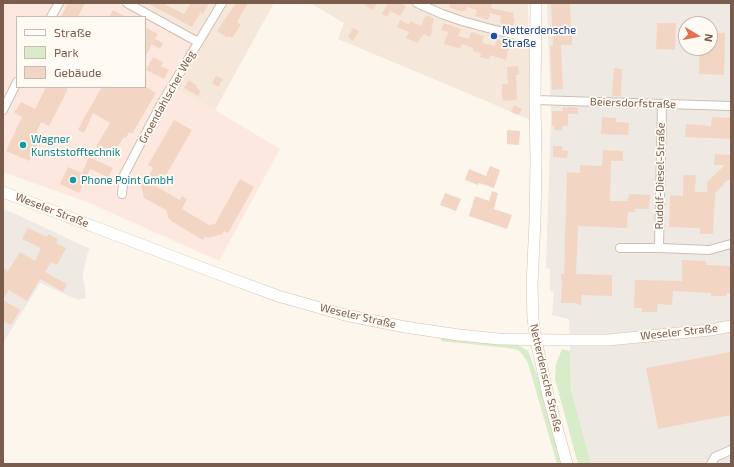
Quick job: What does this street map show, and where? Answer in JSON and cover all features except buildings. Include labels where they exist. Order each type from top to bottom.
[{"type":"main road","name":"Netterdensche Straße","points":[[536,3],[536,163],[532,292],[533,319],[548,395],[567,464]]},
{"type":"main road","name":"Weseler Straße","points":[[3,192],[278,296],[345,315],[405,327],[459,336],[499,339],[608,340],[710,330],[731,326]]},
{"type":"street","points":[[52,16],[59,3]]},
{"type":"street","points":[[127,3],[198,42]]},
{"type":"street","name":"Groendahlscher Weg","points":[[122,194],[124,175],[160,106],[222,3]]},
{"type":"street","points":[[417,3],[462,21],[535,39]]},
{"type":"street","points":[[3,110],[16,84]]},
{"type":"street","name":"Beiersdorfstraße","points":[[535,100],[731,106]]},
{"type":"street","name":"Rudolf-Diesel-Straße","points":[[659,248],[662,104]]},
{"type":"street","points":[[620,248],[709,250],[731,244]]},
{"type":"street","points":[[711,464],[715,457],[731,450]]},
{"type":"shaded area","points":[[3,3],[129,3],[204,44],[177,90],[215,110],[280,149],[219,261],[87,202],[3,172]]},
{"type":"shaded area","points":[[129,3],[274,3],[215,110],[177,90],[204,44]]},
{"type":"shaded area","points":[[310,3],[528,3],[531,120],[338,39],[344,23]]},
{"type":"shaded area","points":[[547,3],[731,3],[731,464],[591,464],[571,389],[569,319],[552,315],[554,292],[550,291],[550,269],[546,268],[551,115]]},
{"type":"shaded area","points":[[3,209],[90,249],[87,255],[83,274],[86,298],[78,300],[40,283],[3,343]]},
{"type":"green space","points":[[442,337],[516,345],[528,351],[540,383],[563,464],[557,464],[528,363],[522,354],[518,350],[508,348],[441,341]]},
{"type":"green space","points":[[562,349],[570,351],[571,389],[591,464],[578,464],[555,379],[556,364]]},
{"type":"place","name":"Netterdensche Straße","points":[[494,36]]},
{"type":"place","name":"Wagner Kunststofftechnik","points":[[23,145]]},
{"type":"place","name":"Phone Point GmbH","points":[[73,180]]}]
